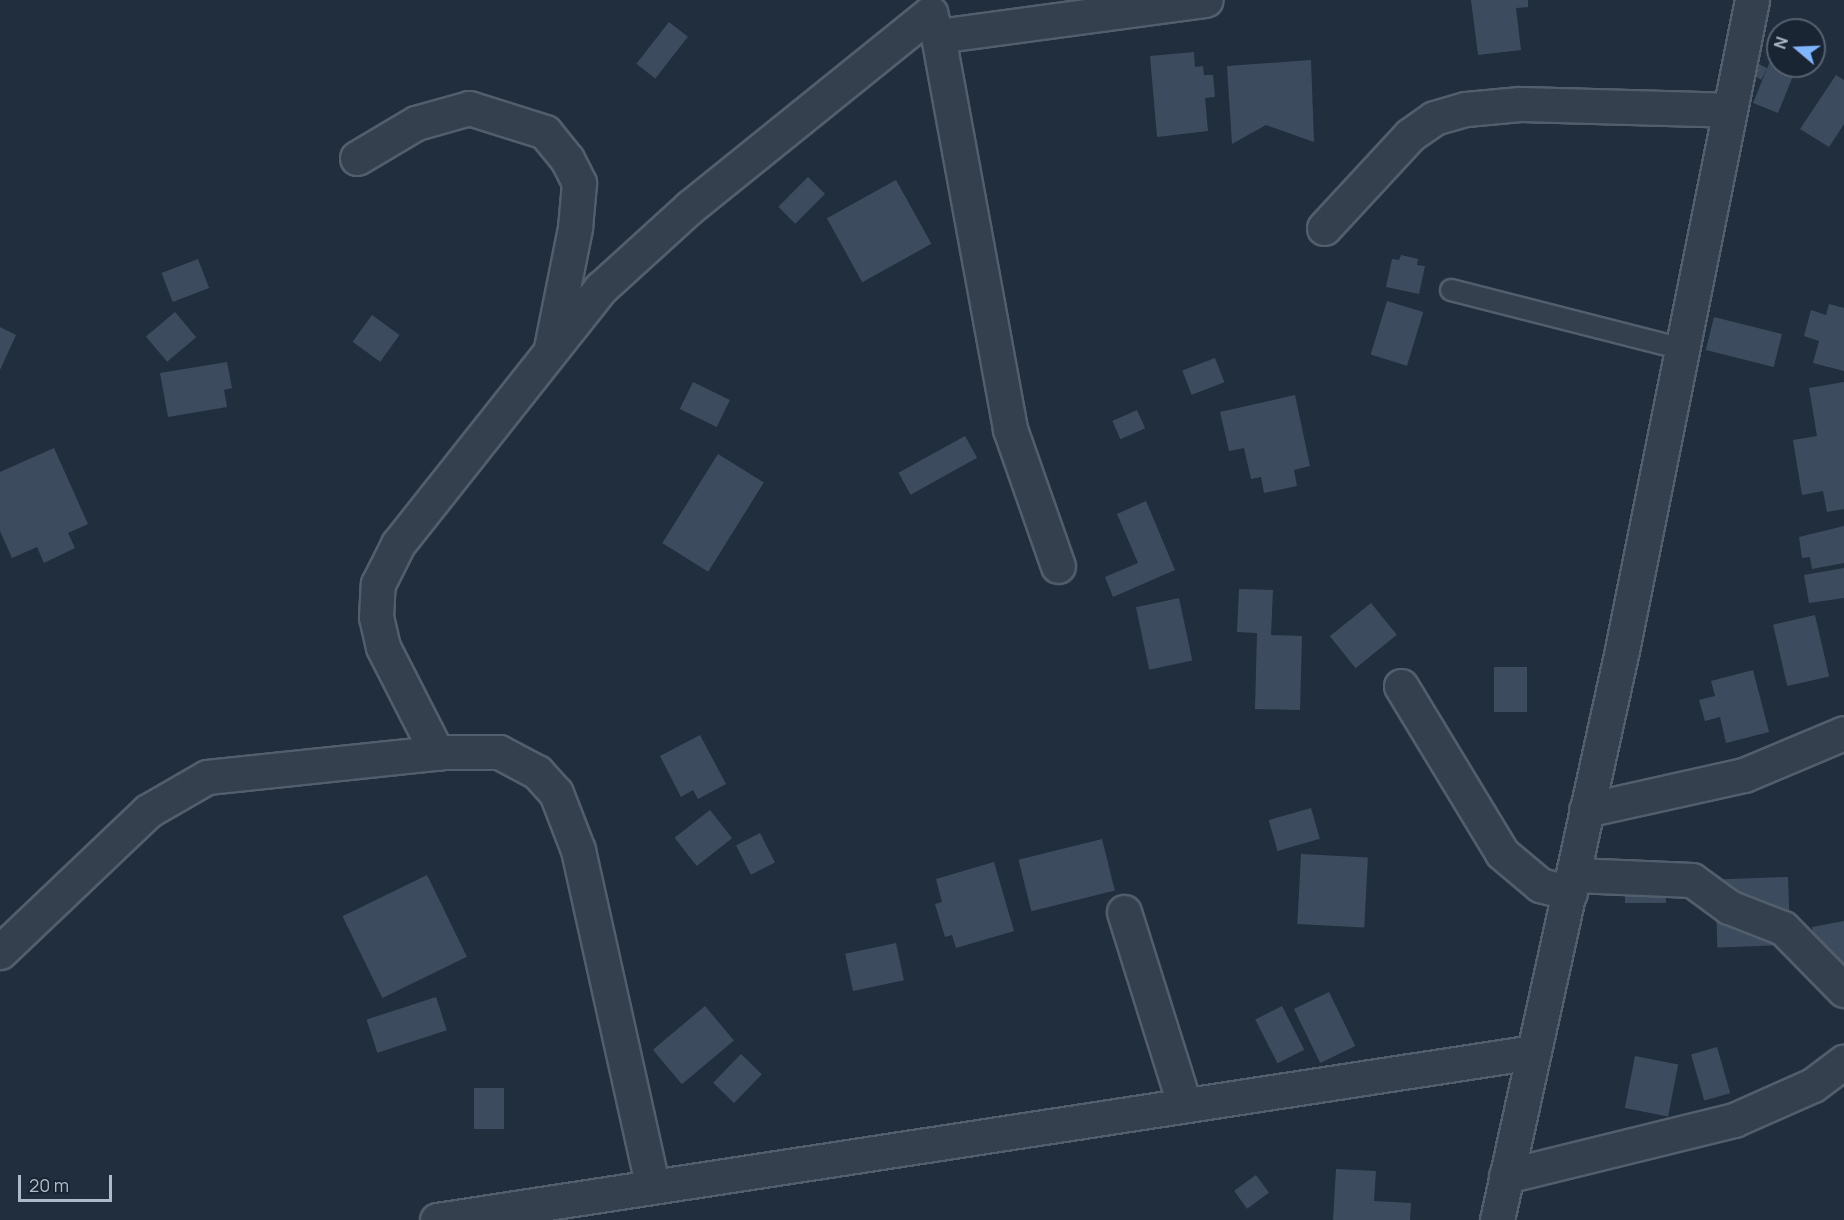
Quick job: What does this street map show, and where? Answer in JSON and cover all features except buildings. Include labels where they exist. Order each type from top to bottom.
[{"type":"street","points":[[437,753],[383,647],[376,617],[378,584],[398,544],[601,288],[690,207],[931,16],[1206,0]]},
{"type":"street","points":[[1497,1220],[1572,884],[1752,0]]},
{"type":"street","points":[[931,16],[1010,429],[1058,566]]},
{"type":"street","points":[[1324,228],[1410,135],[1434,118],[1466,109],[1520,105],[1730,110]]},
{"type":"street","points":[[357,158],[416,123],[469,108],[513,118],[545,132],[567,159],[579,183],[575,228],[550,352]]},
{"type":"street","points":[[1401,686],[1503,853],[1540,885],[1692,880],[1729,907],[1783,928],[1844,990]]},
{"type":"street","points":[[1586,810],[1744,775],[1844,733]]},
{"type":"street","points":[[0,952],[148,811],[207,777],[437,753],[499,752],[537,772],[556,793],[578,850],[652,1184]]},
{"type":"street","points":[[1124,912],[1184,1104]]},
{"type":"street","points":[[437,1220],[652,1184],[1533,1052]]},
{"type":"street","points":[[1506,1176],[1734,1120],[1813,1085],[1844,1062]]},
{"type":"lane","points":[[1451,290],[1682,349]]}]
